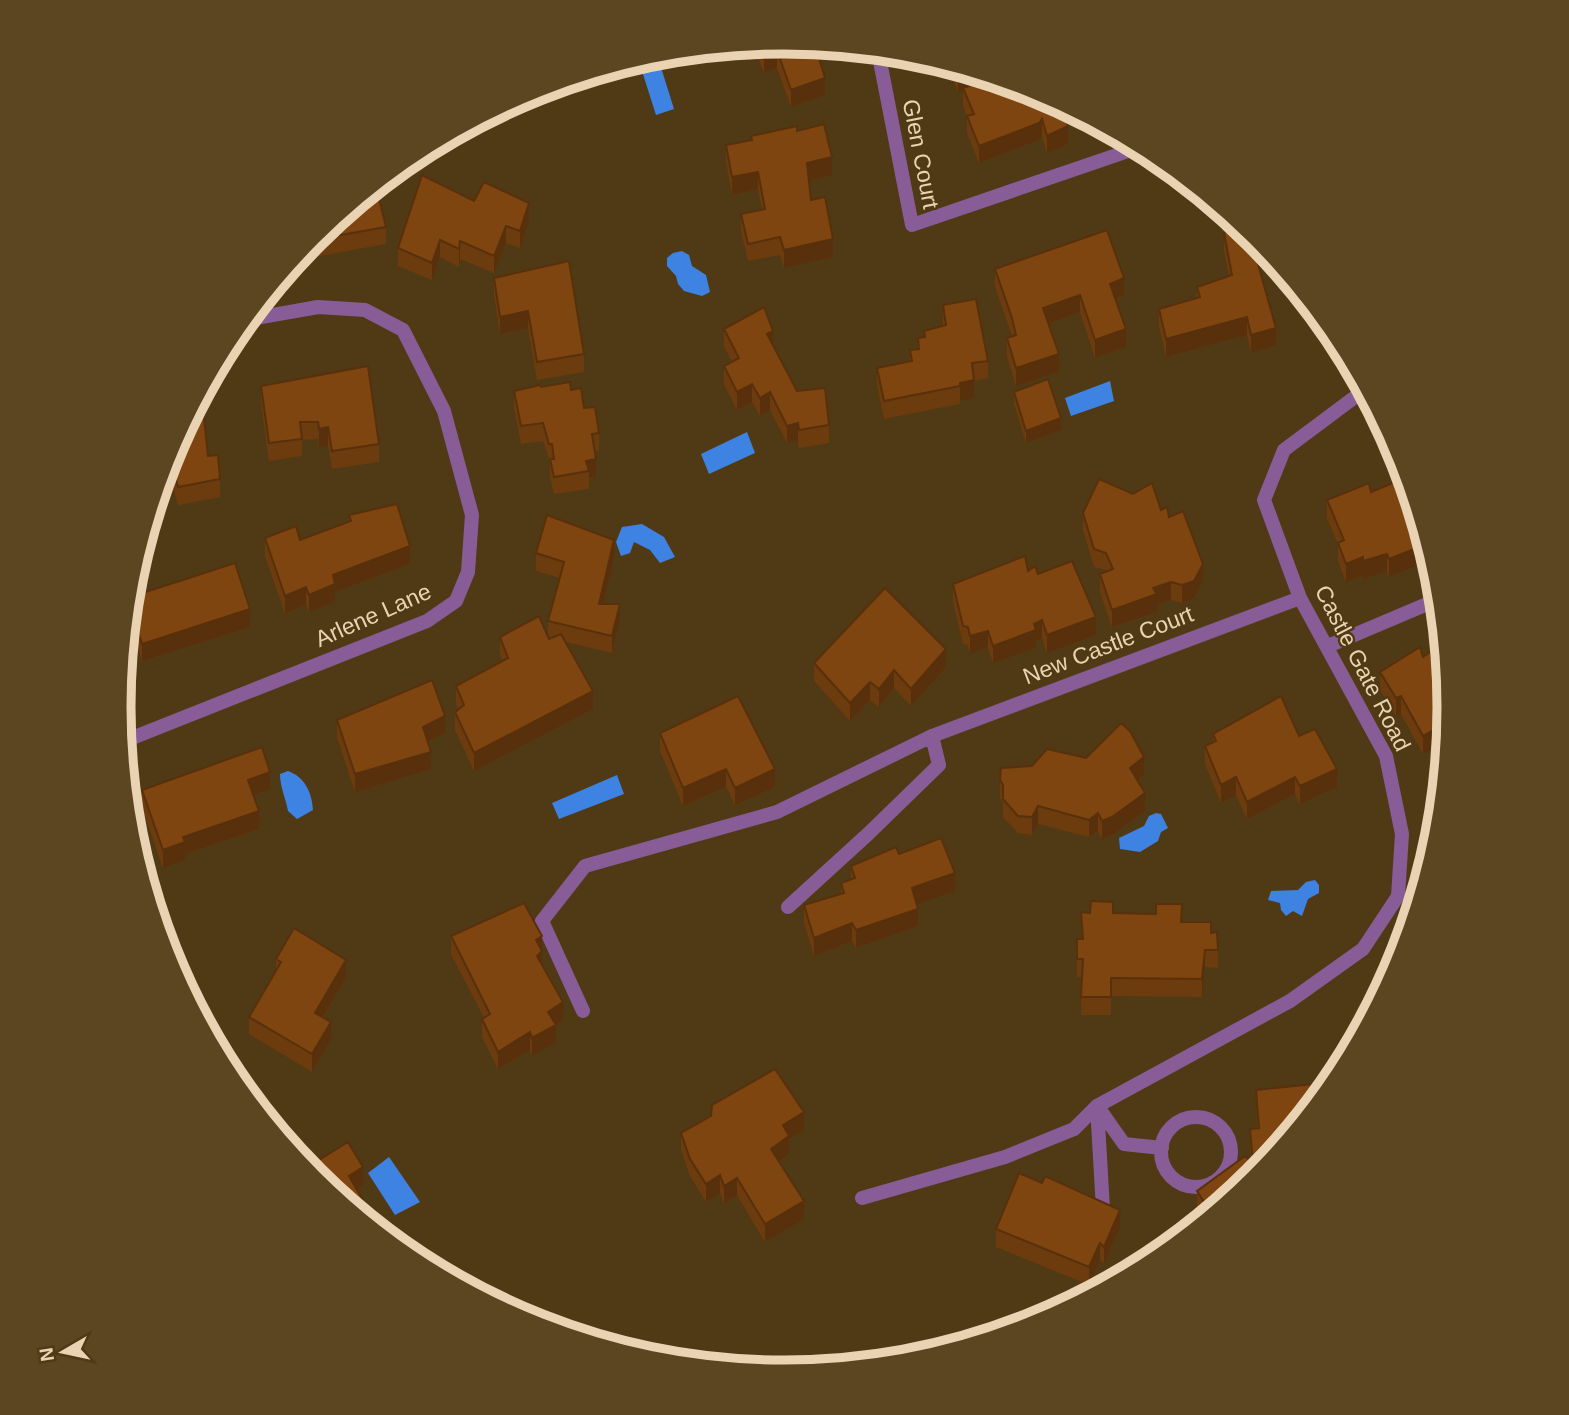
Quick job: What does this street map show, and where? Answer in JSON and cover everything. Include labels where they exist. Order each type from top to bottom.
[{"type":"street","name":"Glen Court","points":[[879,62],[912,225],[1127,152]]},
{"type":"street","name":"Arlene Lane","points":[[132,738],[427,621],[456,601],[468,572],[471,515],[444,411],[403,330],[365,310],[318,307],[261,317]]},
{"type":"street","name":"Castle Gate Road","points":[[862,1198],[1005,1157],[1074,1129],[1097,1107],[1290,1001],[1363,949],[1398,896],[1402,834],[1386,755],[1300,598],[1264,500],[1284,450],[1357,395]]},
{"type":"street","name":"New Castle Court","points":[[583,1011],[542,921],[585,866],[778,812],[932,736],[1300,598]]},
{"type":"street","points":[[1328,646],[1429,603]]},
{"type":"street","points":[[788,907],[939,765],[932,736]]},
{"type":"street","points":[[1097,1107],[1124,1144],[1161,1148]]},
{"type":"street","points":[[1097,1107],[1104,1209]]},
{"type":"street","points":[[1191,1117],[1202,1118],[1222,1127],[1228,1137],[1231,1159],[1219,1180],[1196,1188],[1173,1179],[1162,1159],[1161,1148],[1171,1128],[1180,1121],[1191,1117]]},
{"type":"water","points":[[661,66],[674,109],[656,115],[642,71]]},
{"type":"water","points":[[682,251],[689,255],[692,266],[706,275],[710,292],[702,296],[684,291],[678,284],[676,276],[667,266],[667,258]]},
{"type":"water","points":[[1110,381],[1114,401],[1071,416],[1065,398]]},
{"type":"water","points":[[747,432],[755,453],[709,474],[701,454]]},
{"type":"water","points":[[642,524],[664,537],[675,557],[660,563],[650,550],[634,542],[630,553],[621,556],[616,542],[622,527]]},
{"type":"water","points":[[288,771],[303,781],[312,804],[313,810],[297,819],[288,811],[281,784],[280,774]]},
{"type":"water","points":[[617,775],[624,794],[559,819],[552,803]]},
{"type":"water","points":[[1161,814],[1168,828],[1161,832],[1158,841],[1140,852],[1120,849],[1119,838],[1144,826],[1149,816]]},
{"type":"water","points":[[1315,880],[1319,885],[1319,893],[1308,899],[1302,916],[1293,911],[1286,916],[1280,903],[1268,900],[1271,891],[1298,890],[1306,882]]},
{"type":"water","points":[[389,1157],[420,1202],[395,1215],[368,1173]]},
{"type":"building","points":[[778,54],[818,56],[825,78],[791,90]]},
{"type":"building","points":[[976,84],[994,89],[1065,118],[1068,126],[1047,136],[1042,119],[1039,123],[979,146],[967,116],[974,114],[963,88]]},
{"type":"building","points":[[824,124],[832,157],[807,163],[811,200],[825,197],[833,239],[784,250],[780,237],[748,244],[741,214],[765,209],[758,172],[732,177],[726,145],[752,140],[751,136],[797,126],[797,131]]},
{"type":"building","points":[[422,175],[474,201],[484,182],[529,203],[520,231],[506,226],[494,256],[460,241],[459,249],[440,240],[432,263],[398,248]]},
{"type":"building","points":[[378,196],[386,227],[333,236]]},
{"type":"building","points":[[1107,230],[1124,278],[1110,284],[1126,329],[1095,340],[1080,295],[1043,308],[1059,354],[1016,368],[1007,338],[1016,335],[995,269]]},
{"type":"building","points":[[1230,231],[1256,256],[1276,328],[1251,335],[1247,317],[1166,339],[1159,309],[1200,297],[1197,287],[1232,275],[1224,233]]},
{"type":"building","points":[[569,261],[584,354],[537,362],[528,311],[500,317],[494,278]]},
{"type":"building","points":[[976,299],[988,361],[972,363],[974,380],[960,383],[960,386],[884,401],[877,368],[912,361],[910,350],[919,349],[918,338],[925,337],[924,331],[946,325],[943,305]]},
{"type":"building","points":[[764,307],[773,331],[767,334],[797,391],[825,388],[829,425],[799,430],[798,423],[787,426],[770,392],[760,398],[752,384],[737,392],[724,366],[739,358],[724,329]]},
{"type":"building","points":[[368,366],[379,444],[332,451],[328,427],[319,429],[318,422],[300,422],[302,439],[269,443],[261,386]]},
{"type":"building","points":[[1048,379],[1061,418],[1026,431],[1014,392]]},
{"type":"building","points":[[570,382],[571,390],[581,388],[584,408],[595,407],[599,433],[592,434],[596,459],[586,461],[589,471],[554,477],[550,459],[554,459],[552,444],[549,444],[543,423],[521,426],[514,391]]},
{"type":"building","points":[[199,418],[204,418],[208,456],[218,455],[220,479],[178,487],[175,475]]},
{"type":"building","points":[[1099,479],[1133,494],[1152,483],[1161,510],[1167,507],[1169,517],[1183,511],[1203,564],[1194,581],[1182,585],[1171,582],[1153,588],[1157,594],[1112,610],[1100,574],[1113,569],[1106,553],[1094,549],[1083,513]]},
{"type":"building","points":[[1397,481],[1417,548],[1389,559],[1387,554],[1363,561],[1363,557],[1346,564],[1338,543],[1344,540],[1327,500],[1369,483],[1371,492]]},
{"type":"building","points":[[397,504],[410,546],[333,575],[335,584],[309,595],[306,587],[285,596],[265,538],[296,526],[300,540],[351,521],[349,515]]},
{"type":"building","points":[[547,515],[614,540],[599,604],[620,604],[612,636],[548,621],[564,562],[536,553]]},
{"type":"building","points":[[1025,556],[1028,571],[1035,566],[1038,574],[1072,561],[1096,617],[1047,635],[1042,620],[1034,624],[1036,630],[993,646],[988,631],[970,636],[968,627],[963,626],[953,584]]},
{"type":"building","points":[[235,563],[250,609],[142,644],[137,627],[142,593]]},
{"type":"building","points":[[885,588],[946,649],[911,689],[894,670],[879,689],[870,682],[850,703],[814,663]]},
{"type":"building","points":[[539,616],[549,639],[561,634],[593,691],[474,753],[455,712],[464,705],[456,686],[508,658],[500,637]]},
{"type":"building","points":[[1420,647],[1423,657],[1435,649],[1438,708],[1437,728],[1423,736],[1401,696],[1396,698],[1380,672]]},
{"type":"building","points":[[432,680],[445,716],[423,727],[431,752],[355,774],[337,720]]},
{"type":"building","points":[[738,696],[775,769],[735,788],[726,769],[683,788],[660,733]]},
{"type":"building","points":[[1281,696],[1299,736],[1315,729],[1337,769],[1300,786],[1295,777],[1247,802],[1236,777],[1221,785],[1205,746],[1216,741],[1213,734]]},
{"type":"building","points":[[1121,723],[1130,731],[1144,757],[1130,768],[1145,793],[1112,817],[1102,821],[1098,813],[1089,820],[1038,806],[1032,817],[1018,816],[1003,799],[1001,768],[1032,766],[1047,749],[1086,758]]},
{"type":"building","points":[[262,747],[270,772],[248,780],[259,811],[183,837],[185,842],[163,850],[142,790]]},
{"type":"building","points":[[941,838],[955,873],[912,888],[918,909],[856,930],[852,923],[814,938],[804,905],[844,893],[841,883],[855,878],[851,866],[896,847],[899,854]]},
{"type":"building","points":[[1091,901],[1113,902],[1113,913],[1156,914],[1156,904],[1182,904],[1181,922],[1211,922],[1211,933],[1217,932],[1218,950],[1205,950],[1202,979],[1111,978],[1111,997],[1081,997],[1083,959],[1077,959],[1077,939],[1083,939],[1081,912],[1090,913]]},
{"type":"building","points":[[524,903],[542,936],[536,940],[542,951],[537,956],[563,1002],[548,1012],[556,1025],[532,1038],[530,1032],[498,1052],[482,1019],[490,1014],[451,936]]},
{"type":"building","points":[[294,928],[346,960],[315,1013],[331,1022],[312,1054],[249,1017],[281,962],[276,959]]},
{"type":"building","points":[[775,1069],[804,1112],[783,1125],[789,1136],[771,1149],[804,1201],[765,1224],[737,1178],[724,1186],[720,1175],[706,1184],[690,1159],[681,1133],[711,1116],[712,1105]]},
{"type":"building","points":[[1318,1084],[1276,1138],[1253,1162],[1250,1129],[1259,1128],[1256,1090]]},
{"type":"building","points":[[348,1142],[363,1167],[349,1176],[370,1212],[354,1199],[316,1162]]},
{"type":"building","points":[[1245,1156],[1252,1162],[1207,1206],[1197,1191]]},
{"type":"building","points":[[1019,1173],[1042,1183],[1045,1176],[1120,1210],[1104,1247],[1100,1243],[1089,1267],[996,1229]]}]
